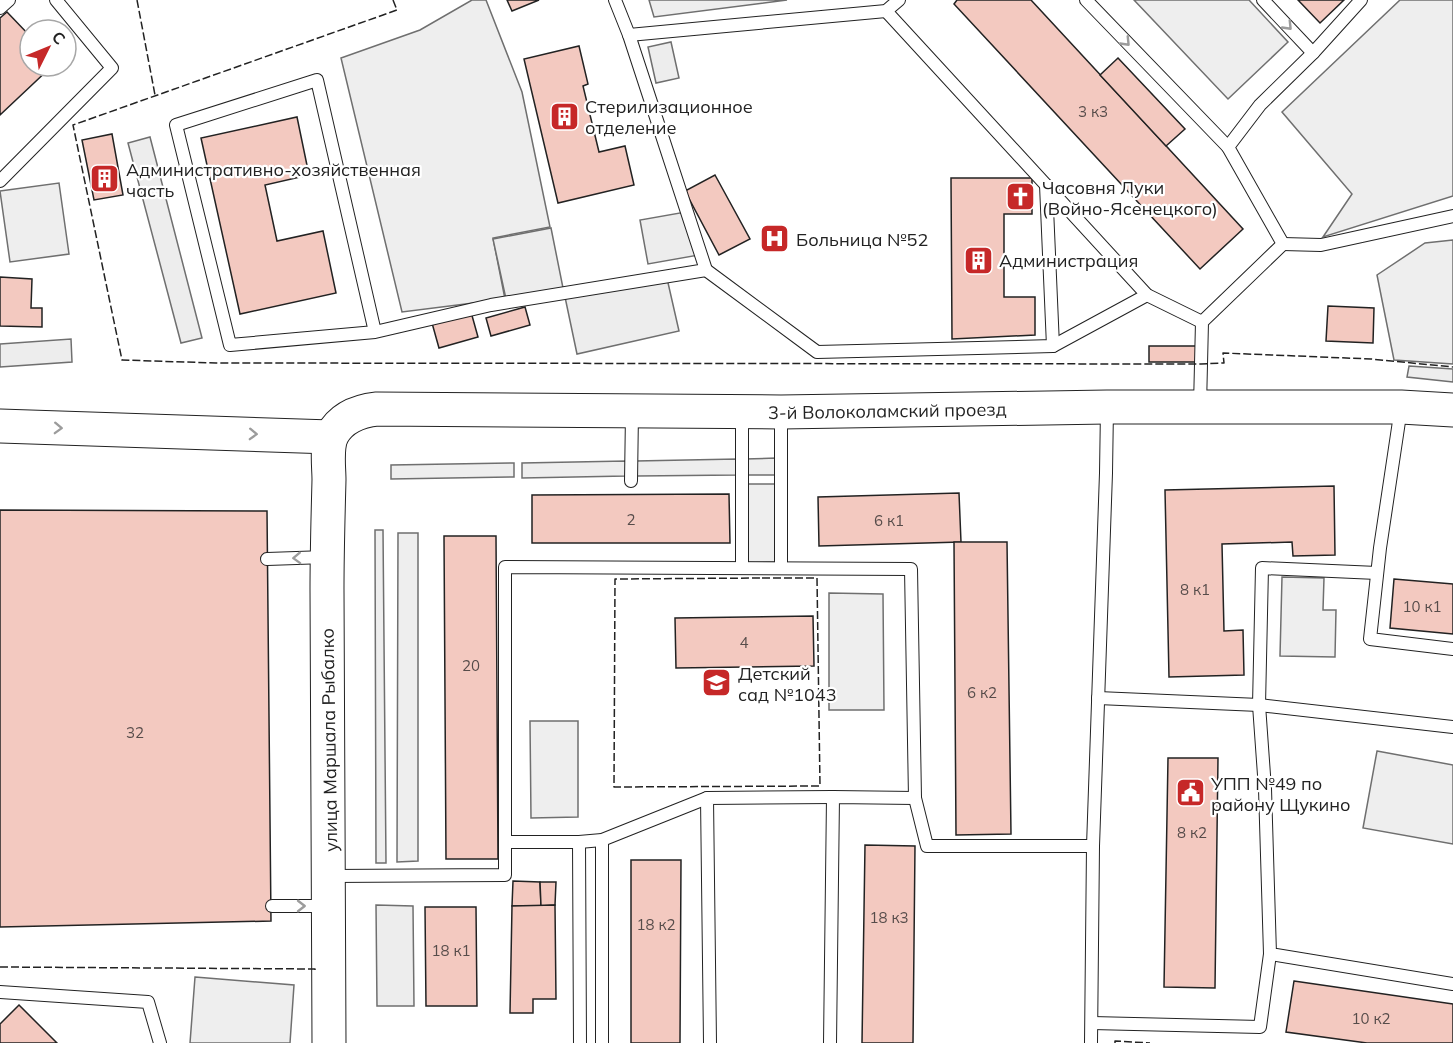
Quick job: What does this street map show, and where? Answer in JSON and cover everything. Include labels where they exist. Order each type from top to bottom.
[{"type":"street","name":"3-й Волоколамский проезд","points":[[332,437],[339,426],[351,416],[364,410],[781,412],[1107,407],[1401,407],[1453,410]]},
{"type":"street","points":[[0,426],[332,437]]},
{"type":"street","name":"улица Маршала Рыбалко","points":[[329,1043],[327,557],[329,454],[332,437]]},
{"type":"lane","points":[[0,8],[9,0]]},
{"type":"lane","points":[[0,182],[112,68],[56,0]]},
{"type":"lane","points":[[615,0],[629,35],[706,270],[817,352],[1053,346],[1147,295]]},
{"type":"lane","points":[[629,35],[886,11],[899,0]]},
{"type":"lane","points":[[1086,0],[1228,147],[1283,244]]},
{"type":"lane","points":[[1263,0],[1313,52]]},
{"type":"lane","points":[[1228,147],[1260,105],[1313,52],[1360,0]]},
{"type":"lane","points":[[886,11],[1147,295],[1202,322]]},
{"type":"lane","points":[[375,332],[317,80],[176,125],[230,345],[375,332],[491,305],[706,270]]},
{"type":"lane","points":[[1046,185],[1053,346]]},
{"type":"lane","points":[[1200,407],[1202,322],[1283,244],[1321,245],[1453,216]]},
{"type":"lane","points":[[1091,1043],[1093,846],[1107,407]]},
{"type":"lane","points":[[1401,407],[1377,573],[1370,639],[1453,648]]},
{"type":"lane","points":[[631,481],[632,410]]},
{"type":"lane","points":[[742,411],[742,567]]},
{"type":"lane","points":[[781,412],[781,568]]},
{"type":"lane","points":[[267,559],[327,557]]},
{"type":"lane","points":[[272,906],[330,891],[505,875],[505,567],[911,569],[915,798],[927,846],[1093,846]]},
{"type":"lane","points":[[1092,1023],[1260,1027],[1270,954],[1265,789],[1259,705],[1262,568],[1377,573]]},
{"type":"lane","points":[[1098,698],[1259,705],[1453,727]]},
{"type":"lane","points":[[830,1043],[833,797]]},
{"type":"lane","points":[[505,842],[602,840],[707,798],[915,798]]},
{"type":"lane","points":[[707,798],[710,1043]]},
{"type":"lane","points":[[602,840],[603,1043]]},
{"type":"lane","points":[[579,842],[580,1043]]},
{"type":"lane","points":[[1270,954],[1453,984]]},
{"type":"lane","points":[[0,992],[148,1002],[160,1043]]},
{"type":"shaded area","points":[[472,0],[486,0],[522,92],[550,227],[493,238],[505,299],[402,312],[341,58],[420,30]]},
{"type":"shaded area","points":[[649,0],[787,0],[654,17]]},
{"type":"shaded area","points":[[1134,0],[1249,0],[1288,42],[1228,99]]},
{"type":"shaded area","points":[[1400,0],[1453,0],[1453,196],[1323,237],[1352,194],[1282,112]]},
{"type":"shaded area","points":[[671,42],[679,78],[656,83],[648,47]]},
{"type":"shaded area","points":[[150,137],[202,338],[181,343],[128,143]]},
{"type":"shaded area","points":[[59,183],[69,254],[10,262],[0,191]]},
{"type":"shaded area","points":[[691,211],[699,255],[648,264],[640,220]]},
{"type":"shaded area","points":[[551,228],[563,288],[506,299],[493,239]]},
{"type":"shaded area","points":[[1453,240],[1453,364],[1394,360],[1377,275],[1425,243]]},
{"type":"shaded area","points":[[666,274],[679,331],[577,354],[565,297]]},
{"type":"shaded area","points":[[71,339],[72,362],[0,367],[0,344]]},
{"type":"shaded area","points":[[1409,366],[1453,369],[1453,382],[1407,377]]},
{"type":"shaded area","points":[[776,458],[775,475],[746,475],[745,459]]},
{"type":"shaded area","points":[[737,459],[737,475],[637,476],[636,461]]},
{"type":"shaded area","points":[[626,461],[626,476],[522,478],[522,463]]},
{"type":"shaded area","points":[[514,463],[514,477],[391,479],[391,465]]},
{"type":"shaded area","points":[[746,484],[775,484],[776,562],[747,563]]},
{"type":"shaded area","points":[[375,530],[383,530],[386,863],[376,863]]},
{"type":"shaded area","points":[[398,533],[418,533],[418,861],[397,862]]},
{"type":"shaded area","points":[[1282,577],[1324,578],[1323,610],[1336,610],[1335,657],[1280,656]]},
{"type":"shaded area","points":[[829,593],[883,594],[884,710],[829,710]]},
{"type":"shaded area","points":[[530,721],[578,721],[578,817],[531,818]]},
{"type":"shaded area","points":[[1377,751],[1453,765],[1453,844],[1363,828]]},
{"type":"shaded area","points":[[376,905],[413,906],[414,1006],[377,1006]]},
{"type":"shaded area","points":[[195,977],[294,985],[290,1043],[190,1043]]},
{"type":"building","points":[[507,0],[539,0],[512,11]]},
{"type":"building","points":[[957,0],[1031,0],[1243,229],[1200,269],[954,4]]},
{"type":"building","points":[[1298,0],[1344,0],[1320,23]]},
{"type":"building","points":[[7,12],[18,23],[18,78],[39,78],[0,115],[0,18]]},
{"type":"building","name":"Стерилизационное отделение","points":[[579,46],[588,84],[583,86],[599,152],[625,146],[634,185],[558,203],[524,59]]},
{"type":"building","points":[[1118,58],[1185,129],[1166,146],[1100,75]]},
{"type":"building","points":[[297,117],[309,175],[265,185],[277,241],[323,231],[336,293],[240,314],[201,138]]},
{"type":"building","name":"Административно-хозяйственная часть","points":[[112,134],[123,195],[94,200],[82,140]]},
{"type":"building","points":[[715,175],[750,239],[719,255],[685,191]]},
{"type":"building","name":"Администрация","points":[[951,178],[1032,178],[1032,214],[1004,214],[1004,297],[1035,297],[1035,335],[952,339]]},
{"type":"building","points":[[0,277],[32,279],[31,308],[42,308],[42,327],[0,326]]},
{"type":"building","points":[[1328,306],[1374,308],[1373,343],[1326,341]]},
{"type":"building","points":[[525,307],[530,325],[491,336],[486,318]]},
{"type":"building","points":[[471,312],[478,337],[439,348],[432,323]]},
{"type":"building","points":[[1149,346],[1197,346],[1197,362],[1149,362]]},
{"type":"building","points":[[1334,486],[1335,555],[1293,556],[1292,542],[1222,544],[1224,631],[1243,630],[1244,675],[1169,677],[1165,490]]},
{"type":"building","points":[[959,493],[961,542],[819,546],[818,497]]},
{"type":"building","points":[[729,494],[730,543],[532,543],[532,495]]},
{"type":"building","points":[[0,510],[267,511],[271,921],[0,927]]},
{"type":"building","points":[[444,536],[496,536],[498,859],[446,859]]},
{"type":"building","points":[[954,542],[1007,542],[1011,834],[956,835]]},
{"type":"building","points":[[1394,579],[1453,584],[1453,634],[1390,628]]},
{"type":"building","points":[[813,616],[814,666],[676,668],[675,618]]},
{"type":"building","points":[[1168,758],[1218,758],[1215,988],[1164,987]]},
{"type":"building","points":[[865,845],[915,846],[913,1043],[862,1043]]},
{"type":"building","points":[[631,860],[681,860],[680,1043],[631,1043]]},
{"type":"building","points":[[513,881],[540,882],[541,906],[512,906]]},
{"type":"building","points":[[540,882],[556,882],[555,905],[541,906]]},
{"type":"building","points":[[555,905],[556,999],[533,999],[533,1013],[510,1013],[512,906]]},
{"type":"building","points":[[425,907],[476,907],[477,1006],[426,1006]]},
{"type":"building","points":[[1294,981],[1453,1004],[1453,1043],[1367,1043],[1286,1032]]},
{"type":"building","points":[[19,1005],[57,1043],[0,1043],[0,1024]]},
{"type":"fence","points":[[137,0],[155,95]]},
{"type":"fence","points":[[393,0],[397,10],[73,125],[122,360],[216,363],[1201,364],[1224,363],[1223,353],[1371,359],[1453,367]]},
{"type":"fence","points":[[762,578],[817,578],[820,786],[614,787],[615,579],[762,578]]},
{"type":"fence","points":[[0,967],[315,969],[315,971]]},
{"type":"fence","points":[[1115,1043],[1115,1041],[1150,1043]]},
{"type":"place","name":"Стерилизационное отделение","points":[[564,116]]},
{"type":"place","name":"Административно-хозяйственная часть","points":[[105,179]]},
{"type":"place","name":"Часовня Луки (Войно-Ясенецкого)","points":[[1021,197]]},
{"type":"place","name":"Больница №52","points":[[775,239]]},
{"type":"place","name":"Администрация","points":[[978,260]]},
{"type":"place","name":"Детский сад №1043","points":[[717,683]]},
{"type":"place","name":"УПП №49 по району Щукино","points":[[1190,793]]}]
